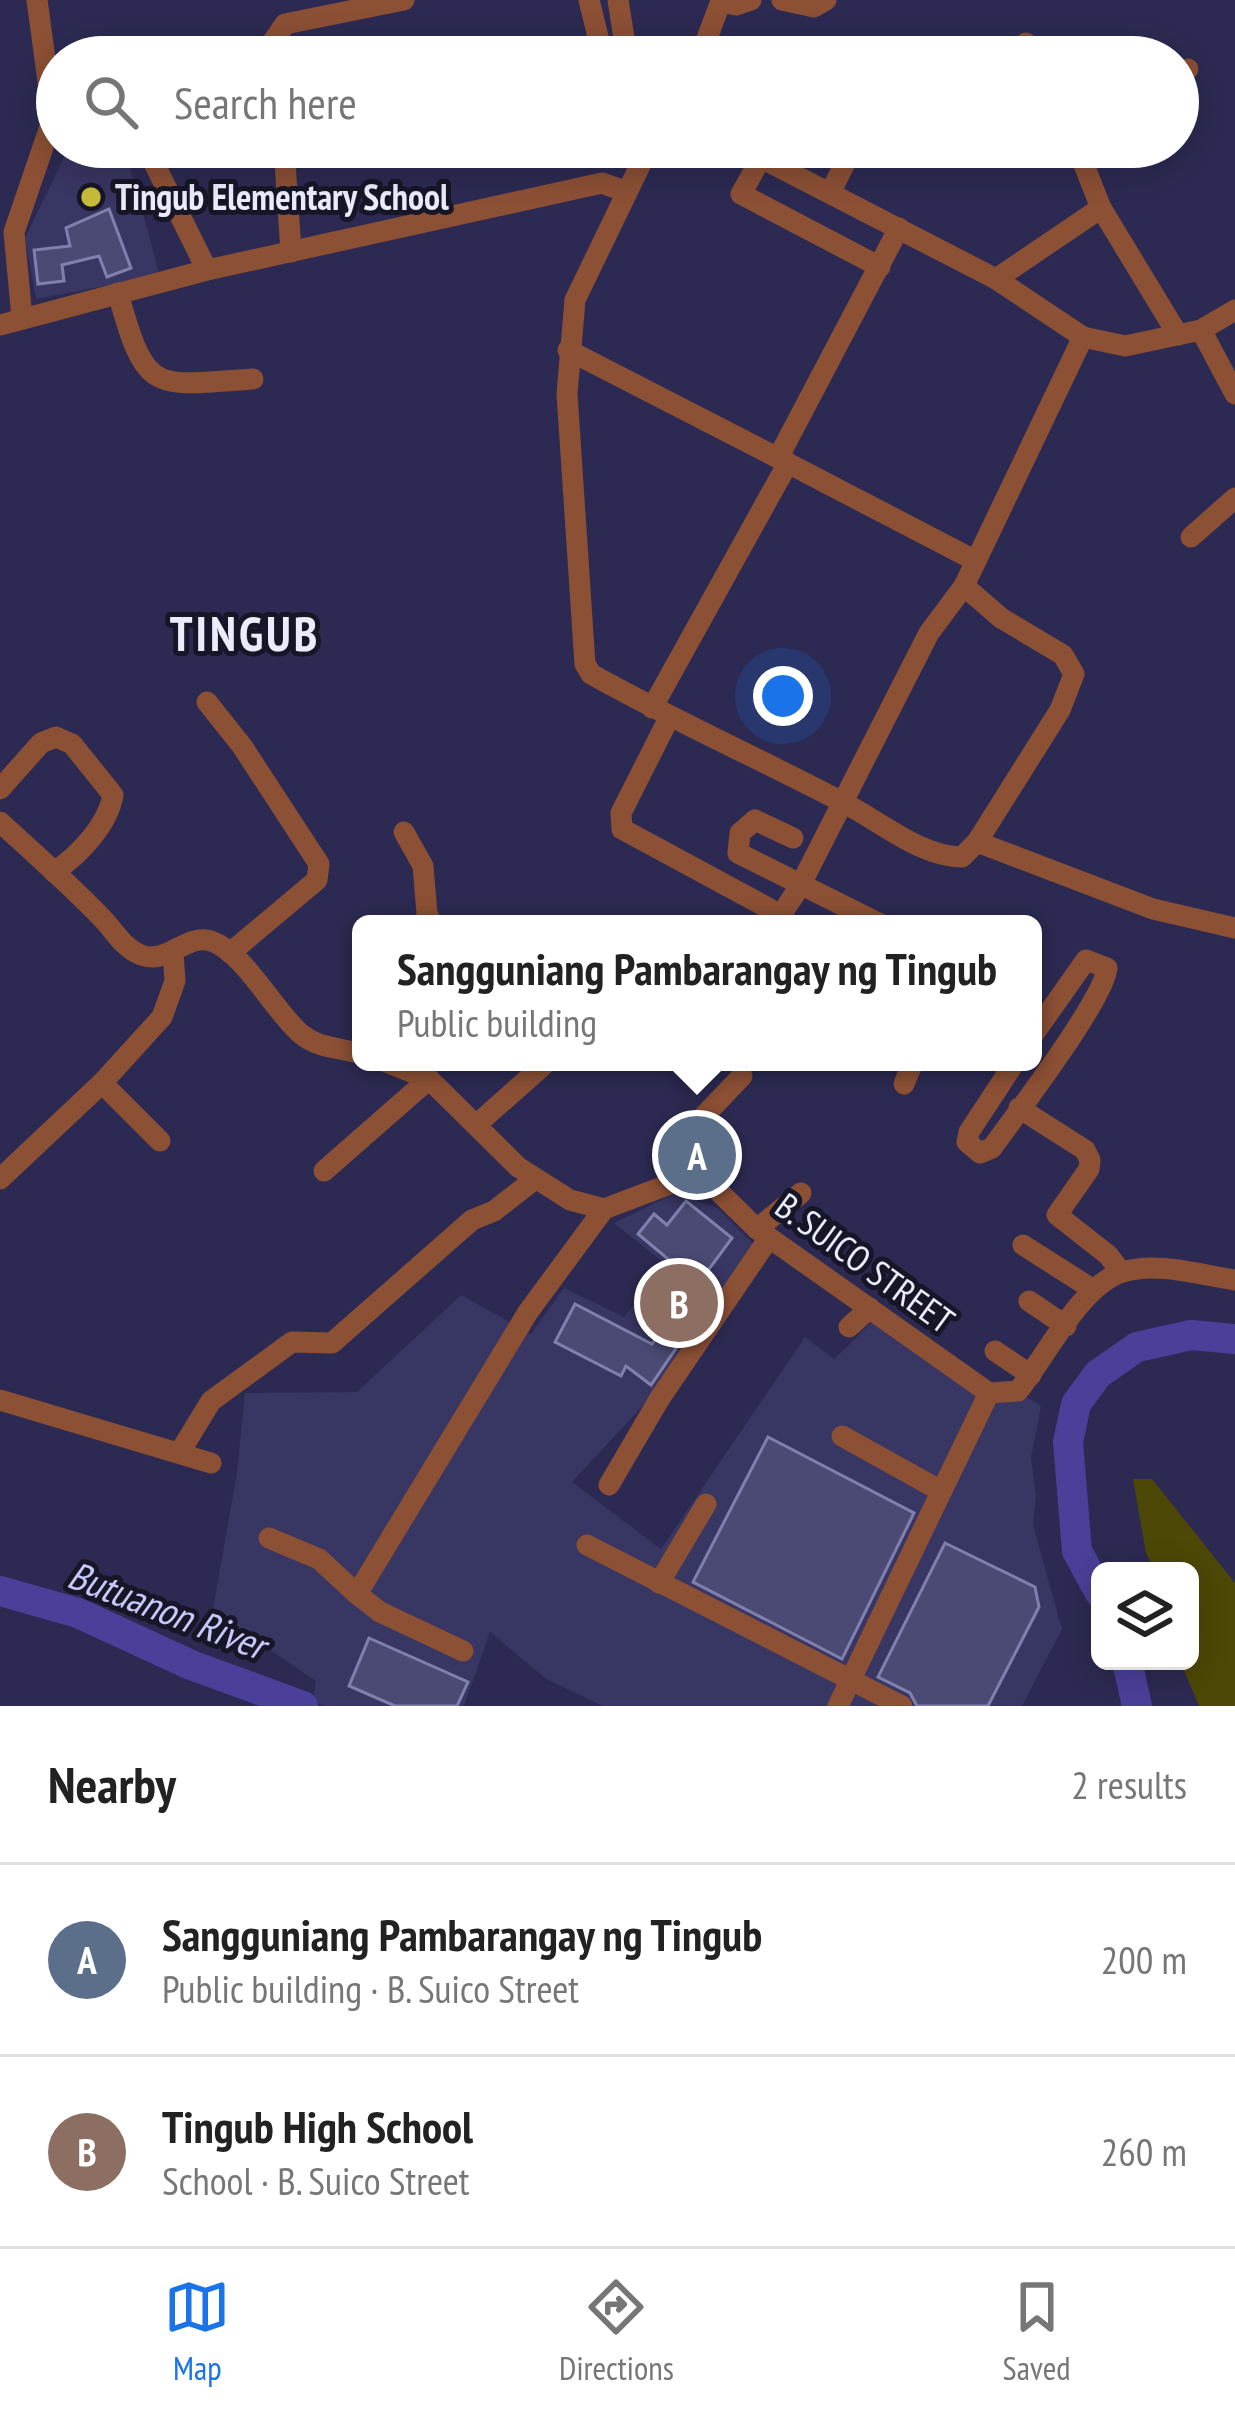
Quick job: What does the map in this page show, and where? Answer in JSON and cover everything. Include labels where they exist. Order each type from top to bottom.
[{"type":"street","points":[[37,0],[42,36]]},
{"type":"street","points":[[277,36],[285,24],[404,0]]},
{"type":"street","points":[[589,0],[598,36]]},
{"type":"street","points":[[618,0],[624,36]]},
{"type":"street","points":[[708,36],[720,1],[736,5],[751,0]]},
{"type":"street","points":[[782,0],[814,7],[826,0]]},
{"type":"street","points":[[36,168],[14,232],[11,321],[207,270],[602,183],[627,192]]},
{"type":"street","points":[[156,168],[207,270]]},
{"type":"street","points":[[285,168],[291,252]]},
{"type":"street","points":[[639,168],[574,300],[568,350],[585,664],[591,674],[942,857],[962,857],[1060,710],[1074,674],[1063,656],[1001,618],[964,586]]},
{"type":"street","points":[[747,168],[741,194],[880,267]]},
{"type":"street","points":[[781,168],[996,279],[1083,337],[1125,346],[1201,330],[1235,310]]},
{"type":"street","points":[[818,234],[845,168]]},
{"type":"street","points":[[1085,168],[1101,208],[1178,335]]},
{"type":"street","points":[[996,279],[1101,208]]},
{"type":"street","points":[[771,915],[622,829],[621,813],[660,713],[899,228]]},
{"type":"street","points":[[118,293],[140,364],[157,377],[179,384],[253,379]]},
{"type":"street","points":[[1201,330],[1235,394]]},
{"type":"street","points":[[781,915],[800,886],[928,633],[964,586],[1083,337]]},
{"type":"street","points":[[568,350],[976,561]]},
{"type":"street","points":[[1191,537],[1235,497]]},
{"type":"street","points":[[207,702],[242,746],[320,872],[317,880],[230,953]]},
{"type":"street","points":[[0,789],[41,743],[56,737],[72,744],[113,795],[107,816],[69,862],[54,872]]},
{"type":"street","points":[[793,838],[755,820],[746,825],[736,844],[738,853],[861,915]]},
{"type":"street","points":[[0,821],[126,946],[144,956],[173,953],[193,940],[210,941],[230,953],[302,1035],[330,1049],[352,1048]]},
{"type":"street","points":[[404,832],[423,866],[431,915]]},
{"type":"street","points":[[976,842],[1153,909],[1235,928]]},
{"type":"street","points":[[0,1179],[162,1017],[175,981],[173,953]]},
{"type":"street","points":[[1009,1071],[969,1132],[967,1142],[980,1153],[992,1148],[1082,1020],[1100,991],[1107,968],[1086,960],[1042,1022]]},
{"type":"street","points":[[411,1071],[430,1078],[518,1168],[570,1200],[604,1209],[687,1180],[674,1160],[683,1138],[742,1076]]},
{"type":"street","points":[[476,1125],[537,1071]]},
{"type":"street","points":[[904,1084],[909,1071]]},
{"type":"street","points":[[323,1171],[430,1078]]},
{"type":"street","points":[[101,1083],[160,1141]]},
{"type":"street","points":[[1019,1108],[1085,1150],[1089,1169],[1057,1215],[1108,1255],[1121,1272]]},
{"type":"street","points":[[180,1452],[211,1401],[292,1342],[332,1343],[472,1220],[494,1211],[535,1179]]},
{"type":"street","name":"B. SUICO STREET","points":[[687,1180],[712,1185],[763,1233],[989,1394]]},
{"type":"street","points":[[609,1485],[763,1233],[801,1193]]},
{"type":"street","points":[[357,1594],[528,1312],[604,1209]]},
{"type":"street","points":[[1023,1245],[1092,1289]]},
{"type":"street","points":[[838,1706],[989,1394],[1018,1390],[1092,1289],[1121,1272],[1147,1269],[1235,1280]]},
{"type":"street","points":[[1030,1301],[1066,1326]]},
{"type":"street","points":[[849,1328],[869,1308]]},
{"type":"street","points":[[995,1352],[1031,1376]]},
{"type":"street","points":[[0,1400],[211,1463]]},
{"type":"street","points":[[842,1436],[941,1491]]},
{"type":"street","points":[[659,1583],[706,1504]]},
{"type":"street","points":[[269,1538],[319,1559],[380,1612],[463,1651]]},
{"type":"street","points":[[586,1545],[902,1706]]},
{"type":"shaded area","name":"Tingub Elementary School","points":[[59,168],[130,168],[160,276],[36,299],[25,238]]},
{"type":"shaded area","points":[[676,1193],[717,1208],[762,1252],[650,1398],[572,1482],[661,1549],[805,1337],[834,1359],[872,1322],[970,1391],[1014,1389],[1041,1406],[1031,1458],[1036,1496],[1033,1525],[1062,1629],[1022,1706],[603,1706],[546,1679],[490,1632],[464,1706],[324,1706],[313,1701],[316,1681],[263,1645],[211,1620],[237,1473],[245,1393],[357,1392],[461,1295],[531,1334],[564,1288],[624,1317],[664,1263],[614,1223]]},
{"type":"shaded area","points":[[1133,1479],[1152,1479],[1235,1583],[1235,1706],[1199,1706],[1184,1670],[1199,1670],[1199,1562],[1150,1562]]},
{"type":"building","points":[[109,209],[131,268],[107,277],[99,256],[62,265],[64,281],[38,284],[34,250],[70,246],[66,228]]},
{"type":"building","points":[[686,1201],[732,1238],[698,1284],[638,1234],[654,1214],[667,1225]]},
{"type":"building","points":[[575,1304],[652,1344],[678,1309],[694,1322],[651,1385],[626,1366],[621,1376],[555,1342]]},
{"type":"building","points":[[768,1437],[914,1513],[842,1659],[693,1582]]},
{"type":"building","points":[[945,1543],[1035,1587],[1039,1607],[988,1706],[917,1706],[910,1693],[878,1677]]},
{"type":"building","points":[[369,1638],[468,1682],[457,1706],[395,1706],[349,1686]]},
{"type":"waterway","name":"Butuanon River","points":[[1091,1577],[1077,1551],[1068,1442],[1076,1404],[1098,1374],[1137,1347],[1191,1335],[1235,1339]]},
{"type":"waterway","name":"Butuanon River","points":[[0,1591],[78,1613],[191,1665],[303,1706]]},
{"type":"waterway","name":"Butuanon River","points":[[1129,1670],[1137,1706]]},
{"type":"place","name":"Tingub Elementary School","points":[[91,197]]},
{"type":"place","name":"Sangguniang Pambarangay ng Tingub","points":[[697,1155]]},
{"type":"place","name":"Tingub High School","points":[[679,1303]]},
{"type":"district","name":"TINGUB","points":[[245,634]]}]
